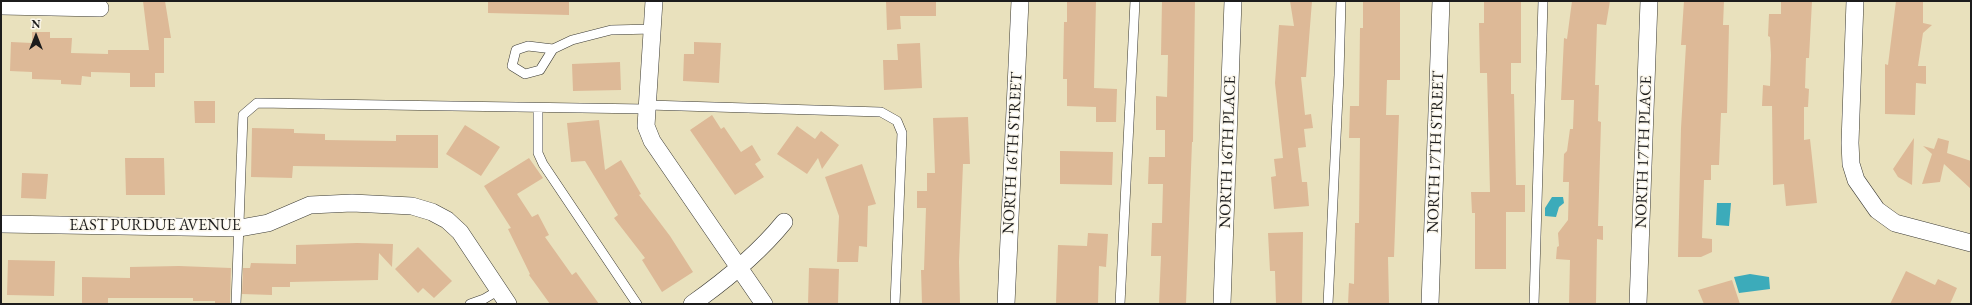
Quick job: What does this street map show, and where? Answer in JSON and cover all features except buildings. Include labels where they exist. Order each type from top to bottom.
[{"type":"street","points":[[654,1],[646,126],[652,141],[764,304]]},
{"type":"street","name":"NORTH 16TH STREET","points":[[1006,304],[1020,1]]},
{"type":"street","name":"NORTH 16TH PLACE","points":[[1222,304],[1234,1]]},
{"type":"street","name":"NORTH 17TH STREET","points":[[1430,304],[1441,1]]},
{"type":"street","name":"NORTH 17TH PLACE","points":[[1638,304],[1650,1]]},
{"type":"street","points":[[1855,1],[1850,143],[1851,164],[1856,180],[1877,210],[1895,223],[1971,243]]},
{"type":"street","points":[[1,6],[100,8]]},
{"type":"street","name":"EAST PURDUE AVENUE","points":[[1,224],[240,228],[268,223],[310,205],[352,203],[412,206],[432,212],[447,220],[460,232],[471,246],[503,297]]},
{"type":"street","points":[[692,304],[739,268],[772,237],[784,222]]},
{"type":"lane","points":[[1120,304],[1135,1]]},
{"type":"lane","points":[[1328,304],[1341,1]]},
{"type":"lane","points":[[1534,304],[1543,1]]},
{"type":"lane","points":[[553,49],[572,40],[611,30],[653,29]]},
{"type":"lane","points":[[236,304],[243,114],[257,103],[538,108],[647,107],[881,112],[896,121],[902,134],[894,304]]},
{"type":"lane","points":[[538,108],[538,153],[541,159],[637,304]]},
{"type":"lane","points":[[470,304],[484,299],[503,297]]},
{"type":"water","points":[[1552,197],[1563,197],[1564,203],[1559,207],[1556,217],[1545,216],[1545,208]]},
{"type":"water","points":[[1717,203],[1731,203],[1729,226],[1716,225]]},
{"type":"water","points":[[1750,274],[1769,277],[1770,289],[1739,293],[1734,277]]}]
